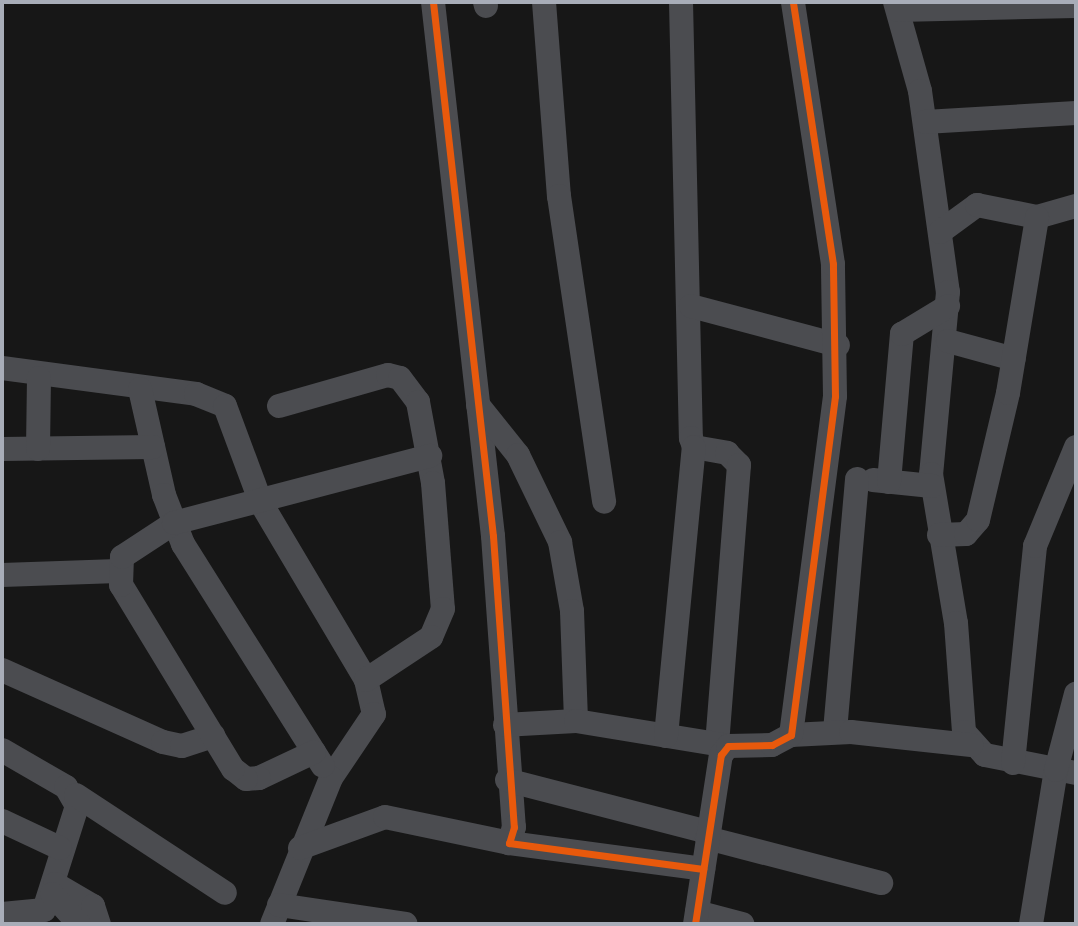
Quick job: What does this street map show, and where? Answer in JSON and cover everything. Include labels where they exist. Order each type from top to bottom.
[{"type":"street","points":[[433,2],[478,405],[505,725],[507,780],[514,827],[509,843]]},
{"type":"street","points":[[544,2],[559,196],[604,502]]},
{"type":"street","points":[[666,736],[694,447],[681,2]]},
{"type":"street","points":[[791,735],[825,476],[838,345],[833,264],[793,2]]},
{"type":"street","points":[[971,745],[932,486],[948,341],[948,306],[925,122],[896,6],[1068,5]]},
{"type":"street","points":[[925,122],[1076,113]]},
{"type":"street","points":[[940,232],[977,205],[1037,217],[1076,206]]},
{"type":"street","points":[[939,534],[966,534],[978,520],[1014,359],[1037,217]]},
{"type":"street","points":[[691,306],[838,345]]},
{"type":"street","points":[[888,482],[902,334],[948,306]]},
{"type":"street","points":[[948,341],[1014,359]]},
{"type":"street","points":[[2,368],[39,378],[196,394],[225,406],[261,503],[366,680],[374,714],[331,778],[300,848],[275,915],[406,924]]},
{"type":"street","points":[[279,406],[388,375],[400,378],[418,402],[430,456],[443,593],[439,624],[431,637],[366,680]]},
{"type":"street","points":[[38,449],[39,378]]},
{"type":"street","points":[[140,389],[174,523],[331,778]]},
{"type":"street","points":[[478,405],[518,455],[560,542],[572,611],[576,721]]},
{"type":"street","points":[[2,449],[153,447]]},
{"type":"street","points":[[694,447],[727,453],[739,465],[723,745],[717,769],[696,918],[742,924]]},
{"type":"street","points":[[1013,763],[1035,546],[1069,484],[1076,447]]},
{"type":"street","points":[[118,571],[136,543],[174,523],[261,503],[430,456]]},
{"type":"street","points":[[825,476],[932,486]]},
{"type":"street","points":[[835,732],[858,479]]},
{"type":"street","points":[[2,575],[118,571]]},
{"type":"street","points":[[118,571],[213,736],[246,779],[273,774],[314,752]]},
{"type":"street","points":[[2,670],[163,742],[182,746],[213,736]]},
{"type":"street","points":[[1031,924],[1066,772],[1076,694]]},
{"type":"street","points":[[505,725],[576,721],[723,745],[772,745],[791,735],[835,732],[971,745],[1013,763],[1066,772]]},
{"type":"street","points":[[2,750],[225,893]]},
{"type":"street","points":[[507,780],[881,883]]},
{"type":"street","points":[[6,917],[36,915],[53,889],[60,848],[75,795]]},
{"type":"street","points":[[300,848],[385,817],[509,843],[702,869]]},
{"type":"street","points":[[2,821],[60,848]]},
{"type":"street","points":[[53,889],[79,924]]},
{"type":"street","points":[[53,889],[93,906],[99,924]]},
{"type":"cycle path","points":[[433,2],[493,536],[514,827],[509,843],[703,869]]},
{"type":"cycle path","points":[[695,924],[721,755],[728,746],[772,745],[791,735],[835,396],[833,264],[793,2]]}]
